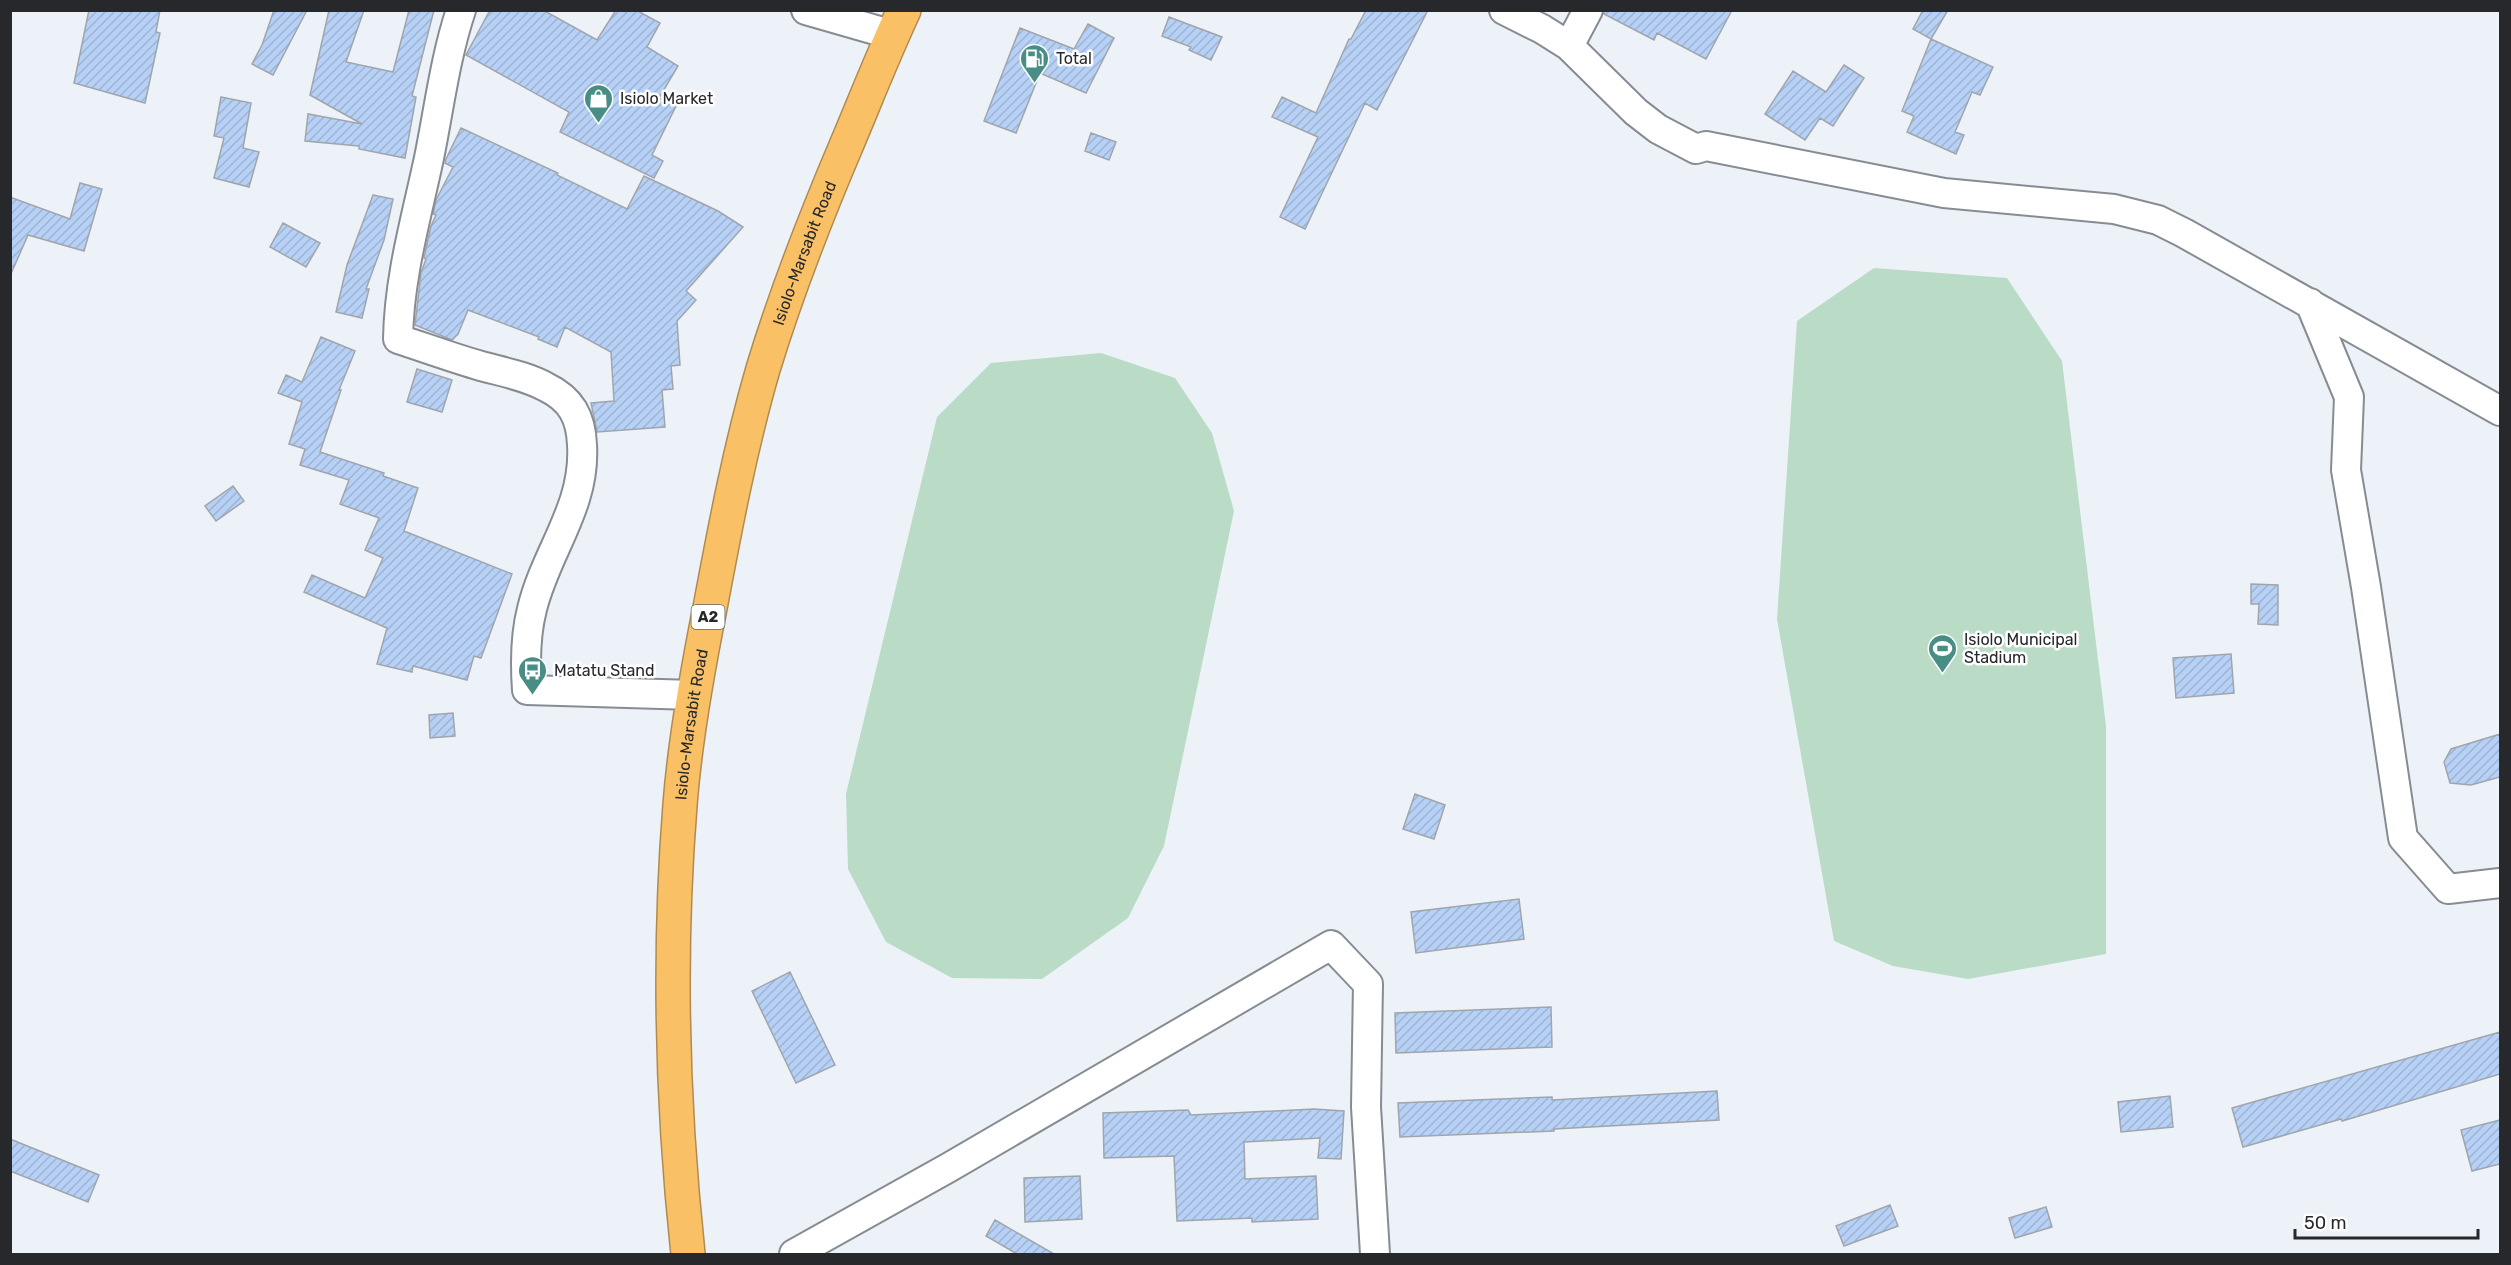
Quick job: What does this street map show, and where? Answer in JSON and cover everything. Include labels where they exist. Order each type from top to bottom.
[{"type":"highway","name":"Isiolo-Marsabit Road","points":[[688,1254],[678,1151],[673,1042],[676,871],[684,768],[694,695],[738,464],[763,369],[821,205],[899,23]]},
{"type":"street","points":[[461,10],[451,46],[408,250],[400,299],[398,339],[525,378],[547,387],[566,400],[574,409],[580,423],[583,461],[581,481],[574,506],[532,607],[526,646],[527,690],[694,695]]},
{"type":"street","points":[[806,10],[899,23]]},
{"type":"street","points":[[1504,10],[1569,46],[1636,112],[1658,129],[1696,149],[1706,146],[1953,194],[2138,213],[2184,233],[2500,411]]},
{"type":"street","points":[[1569,46],[1588,10]]},
{"type":"street","points":[[2310,303],[2349,397],[2346,470],[2366,587],[2403,838],[2448,889],[2500,883]]},
{"type":"street","points":[[794,1254],[948,1168],[1331,945],[1368,984],[1366,1107],[1375,1254]]},
{"type":"green space","name":"Isiolo Municipal Stadium","points":[[1874,268],[2007,278],[2062,361],[2106,726],[2106,954],[1968,979],[1893,966],[1834,941],[1777,619],[1797,321]]},
{"type":"green space","points":[[1101,353],[1175,378],[1212,433],[1234,511],[1164,846],[1128,918],[1042,979],[952,978],[886,942],[848,869],[846,794],[937,417],[991,363]]},
{"type":"building","points":[[89,10],[160,10],[156,32],[160,33],[145,103],[74,83]]},
{"type":"building","points":[[274,10],[307,10],[273,75],[252,64],[262,45]]},
{"type":"building","points":[[329,10],[364,10],[346,62],[393,72],[409,10],[434,10],[412,96],[416,97],[405,158],[359,149],[359,146],[305,141],[308,114],[362,124],[310,95]]},
{"type":"building","points":[[490,10],[543,10],[597,40],[616,10],[636,10],[660,23],[647,47],[678,66],[659,98],[676,106],[652,155],[663,161],[654,178],[560,132],[569,112],[466,55]]},
{"type":"building","points":[[1366,10],[1428,10],[1377,110],[1365,103],[1305,229],[1280,217],[1318,137],[1272,117],[1282,97],[1316,113],[1349,39]]},
{"type":"building","points":[[1604,10],[1732,10],[1706,59],[1657,33],[1654,40],[1604,14]]},
{"type":"building","points":[[1923,10],[1948,10],[1931,39],[1913,29]]},
{"type":"building","points":[[1169,17],[1222,37],[1211,60],[1189,50],[1191,47],[1162,36]]},
{"type":"building","points":[[1088,24],[1114,38],[1086,93],[1040,73],[1016,133],[984,121],[1020,28],[1074,49]]},
{"type":"building","points":[[1931,39],[1993,67],[1980,95],[1972,92],[1955,132],[1964,135],[1956,154],[1907,132],[1914,116],[1902,111]]},
{"type":"building","points":[[1844,65],[1864,78],[1833,126],[1820,118],[1805,140],[1765,114],[1793,71],[1826,92]]},
{"type":"building","points":[[221,97],[251,103],[243,148],[259,152],[249,187],[214,178],[224,138],[214,136]]},
{"type":"building","points":[[461,128],[558,173],[557,175],[627,209],[644,176],[718,211],[743,227],[686,291],[696,300],[677,321],[680,365],[671,366],[673,389],[662,390],[665,427],[597,432],[591,403],[614,401],[611,352],[565,327],[557,347],[538,339],[539,337],[468,310],[458,334],[452,340],[415,325],[421,273],[426,259],[424,258],[431,226],[436,215],[433,214],[436,200],[453,167],[445,163]]},
{"type":"building","points":[[1091,133],[1116,142],[1109,160],[1085,151]]},
{"type":"building","points":[[80,183],[102,189],[84,251],[28,235],[10,276],[10,197],[70,219]]},
{"type":"building","points":[[373,195],[393,199],[384,240],[366,289],[369,289],[362,318],[336,312],[347,265]]},
{"type":"building","points":[[283,223],[320,243],[306,267],[270,247]]},
{"type":"building","points":[[321,337],[355,351],[339,390],[341,390],[320,452],[384,473],[383,476],[418,488],[404,531],[512,574],[481,658],[474,656],[467,680],[413,666],[412,672],[377,664],[387,628],[304,592],[312,575],[365,598],[383,558],[365,550],[379,518],[340,504],[349,480],[300,465],[305,449],[289,444],[302,402],[278,393],[286,375],[302,382]]},
{"type":"building","points":[[417,369],[452,380],[442,412],[407,402]]},
{"type":"building","points":[[233,486],[244,501],[216,521],[205,506]]},
{"type":"building","points":[[2251,584],[2278,585],[2278,625],[2258,624],[2259,604],[2251,604]]},
{"type":"building","points":[[2231,654],[2234,693],[2176,698],[2173,658]]},
{"type":"building","points":[[453,713],[455,736],[430,738],[429,715]]},
{"type":"building","points":[[2500,734],[2500,777],[2471,785],[2450,783],[2444,762],[2451,749]]},
{"type":"building","points":[[1415,794],[1445,805],[1434,839],[1403,829]]},
{"type":"building","points":[[1519,899],[1524,939],[1416,953],[1411,912]]},
{"type":"building","points":[[790,972],[835,1065],[796,1083],[752,991]]},
{"type":"building","points":[[1551,1007],[1552,1047],[1396,1053],[1395,1013]]},
{"type":"building","points":[[2500,1032],[2500,1074],[2342,1121],[2341,1119],[2243,1147],[2232,1108]]},
{"type":"building","points":[[1717,1091],[1719,1120],[1554,1129],[1554,1131],[1400,1137],[1398,1103],[1552,1097],[1552,1100]]},
{"type":"building","points":[[2170,1096],[2173,1127],[2121,1132],[2118,1102]]},
{"type":"building","points":[[1314,1109],[1344,1111],[1341,1159],[1318,1158],[1320,1138],[1244,1142],[1245,1179],[1316,1176],[1318,1219],[1252,1222],[1252,1218],[1177,1221],[1174,1156],[1104,1158],[1103,1113],[1188,1110],[1191,1115]]},
{"type":"building","points":[[2500,1120],[2500,1164],[2472,1171],[2461,1130]]},
{"type":"building","points":[[10,1139],[99,1175],[88,1202],[10,1171]]},
{"type":"building","points":[[1080,1176],[1082,1219],[1025,1222],[1024,1178]]},
{"type":"building","points":[[1890,1205],[1898,1226],[1844,1246],[1836,1226]]},
{"type":"building","points":[[2046,1207],[2052,1227],[2015,1238],[2009,1218]]},
{"type":"building","points":[[995,1220],[1054,1254],[1017,1254],[986,1236]]},
{"type":"place","name":"Total","points":[[1035,84]]},
{"type":"place","name":"Isiolo Market","points":[[599,124]]},
{"type":"place","name":"Isiolo Municipal Stadium","points":[[1943,674]]},
{"type":"place","name":"Matatu Stand","points":[[533,696]]}]
